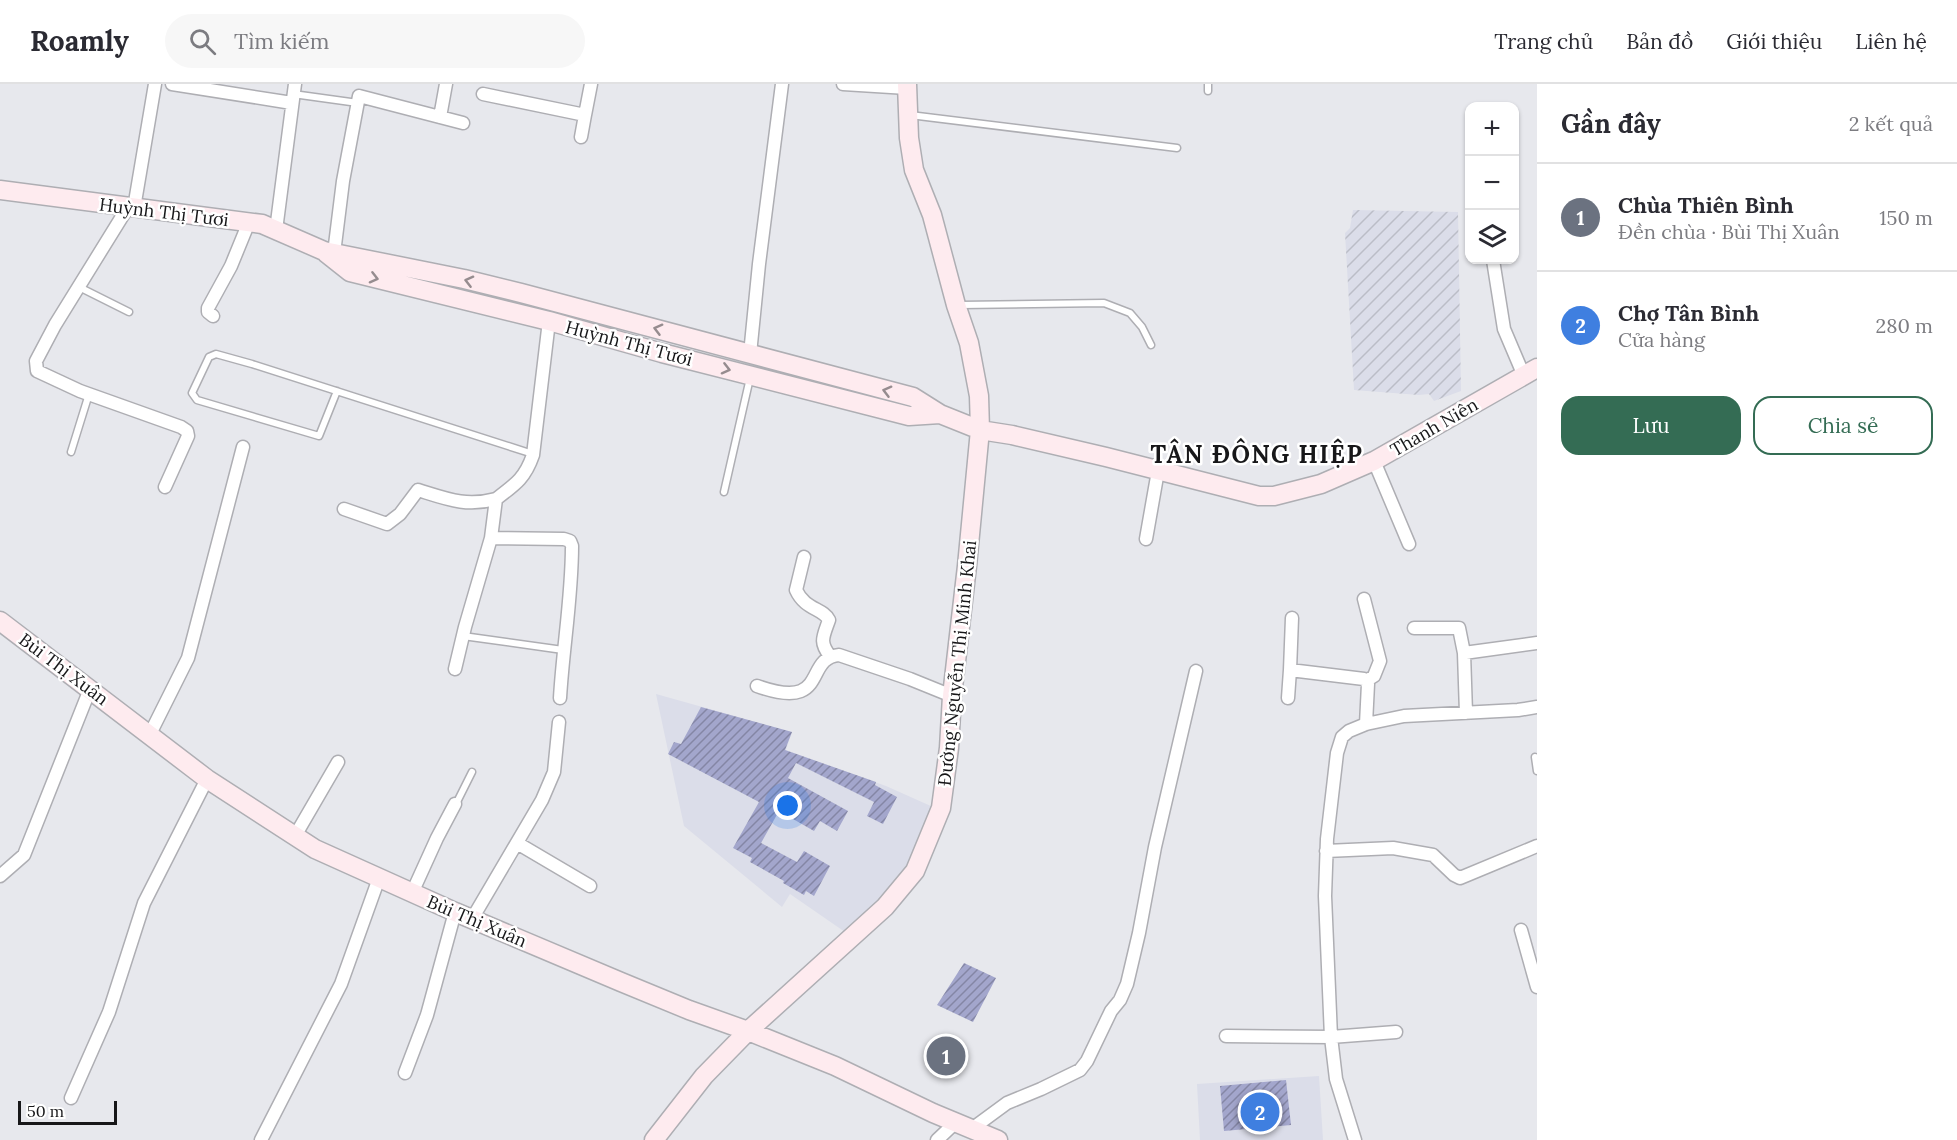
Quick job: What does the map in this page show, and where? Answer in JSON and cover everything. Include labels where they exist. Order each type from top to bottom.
[{"type":"main road","name":"Đường Nguyễn Thị Minh Khai","points":[[654,1140],[704,1076],[748,1030],[885,907],[915,871],[941,808],[980,430],[979,396],[971,352],[932,215],[914,170],[907,115],[907,86]]},
{"type":"main road","name":"Huỳnh Thị Tươi","points":[[0,190],[262,224],[329,252],[464,279],[913,397],[940,414],[980,430]]},
{"type":"main road","name":"Huỳnh Thị Tươi","points":[[329,252],[350,272],[549,321],[662,353],[909,416],[940,414]]},
{"type":"main road","name":"Thanh Niên","points":[[980,430],[1012,435],[1259,496],[1274,496],[1321,484],[1374,461],[1530,372]]},
{"type":"main road","points":[[825,394],[828,375]]},
{"type":"main road","name":"Bùi Thị Xuân","points":[[0,621],[207,779],[315,849],[455,912],[689,1010],[748,1030],[834,1066],[998,1140]]},
{"type":"street","points":[[155,84],[131,207],[55,325],[36,361],[36,366],[37,371],[89,394],[182,427],[187,431],[188,436],[165,486]]},
{"type":"street","points":[[172,84],[293,94],[276,230]]},
{"type":"street","points":[[440,117],[446,84]]},
{"type":"street","points":[[581,137],[591,84]]},
{"type":"street","points":[[750,354],[782,84]]},
{"type":"street","points":[[843,84],[907,86]]},
{"type":"street","points":[[329,252],[359,94],[463,123]]},
{"type":"street","points":[[483,94],[585,115]]},
{"type":"street","points":[[213,316],[208,312],[208,308],[231,266],[249,222]]},
{"type":"street","points":[[1494,264],[1504,329],[1530,372]]},
{"type":"street","points":[[344,509],[387,524],[400,514],[418,489],[462,503],[479,503],[496,499],[517,484],[525,475],[533,455],[549,321]]},
{"type":"street","points":[[150,734],[188,658],[243,447]]},
{"type":"street","points":[[1374,461],[1409,544]]},
{"type":"street","points":[[1146,539],[1158,471]]},
{"type":"street","points":[[455,669],[462,636],[491,538],[496,499]]},
{"type":"street","points":[[491,538],[570,541],[572,554],[569,603],[560,698]]},
{"type":"street","points":[[804,557],[796,590],[800,599],[813,610],[826,615],[829,620],[822,642],[830,656]]},
{"type":"street","points":[[1290,670],[1366,681],[1374,676],[1380,661],[1364,599]]},
{"type":"street","points":[[1288,698],[1292,618]]},
{"type":"street","points":[[1414,628],[1459,628],[1464,653],[1466,713]]},
{"type":"street","points":[[1464,653],[1537,643]]},
{"type":"street","points":[[757,686],[777,694],[801,691],[811,685],[830,656],[839,656],[952,696]]},
{"type":"street","points":[[974,1128],[1007,1103],[1080,1070],[1087,1061],[1111,1011],[1120,1000],[1127,984],[1139,933],[1155,847],[1196,671]]},
{"type":"street","points":[[1366,681],[1366,724]]},
{"type":"street","points":[[0,876],[24,855],[90,688]]},
{"type":"street","points":[[1355,1140],[1336,1079],[1331,1037],[1325,896],[1326,851],[1336,753],[1342,737],[1349,731],[1366,724],[1404,716],[1537,707]]},
{"type":"street","points":[[472,919],[542,800],[554,772],[559,722]]},
{"type":"street","points":[[295,836],[338,762]]},
{"type":"street","points":[[71,1098],[109,1012],[144,903],[207,779]]},
{"type":"street","points":[[412,893],[441,830],[456,804]]},
{"type":"street","points":[[517,843],[591,886]]},
{"type":"street","points":[[1326,851],[1378,848],[1433,855],[1460,878],[1537,846]]},
{"type":"street","points":[[261,1140],[341,984],[379,878]]},
{"type":"street","points":[[405,1073],[427,1015],[455,912]]},
{"type":"street","points":[[1521,930],[1537,987]]},
{"type":"street","points":[[1226,1036],[1331,1037],[1396,1032]]},
{"type":"street","points":[[937,1140],[956,1122]]},
{"type":"lane","points":[[293,94],[359,94]]},
{"type":"lane","points":[[907,115],[1177,148]]},
{"type":"lane","points":[[78,287],[129,312]]},
{"type":"lane","points":[[956,305],[1104,303],[1130,313],[1142,327],[1150,345]]},
{"type":"lane","points":[[338,391],[319,436],[197,400],[192,393],[209,357],[216,354],[338,391],[533,455]]},
{"type":"lane","points":[[724,492],[750,375]]},
{"type":"lane","points":[[71,452],[89,394]]},
{"type":"lane","points":[[462,636],[563,650]]},
{"type":"lane","points":[[1535,758],[1537,771]]},
{"type":"lane","points":[[456,804],[472,772]]},
{"type":"shaded area","points":[[1353,210],[1458,212],[1461,391],[1434,401],[1429,394],[1354,390],[1345,233],[1350,228]]},
{"type":"shaded area","points":[[656,694],[792,732],[786,750],[886,786],[933,807],[909,866],[879,903],[845,932],[790,894],[782,907],[684,826]]},
{"type":"shaded area","points":[[1319,1076],[1323,1140],[1200,1140],[1197,1084]]},
{"type":"building","points":[[701,707],[792,732],[785,750],[876,782],[875,785],[897,797],[883,824],[867,816],[874,802],[796,763],[788,778],[848,811],[837,831],[820,821],[814,831],[779,811],[761,843],[797,862],[804,851],[830,866],[814,896],[806,891],[804,895],[783,883],[784,881],[750,862],[752,858],[733,848],[759,802],[668,754],[674,742],[681,744]]},
{"type":"building","points":[[964,963],[996,978],[973,1022],[937,1005]]},
{"type":"building","points":[[1286,1080],[1291,1125],[1224,1131],[1220,1086]]},
{"type":"place","name":"Chùa Thiên Bình","points":[[946,1056]]},
{"type":"place","name":"Chợ Tân Bình","points":[[1260,1112]]},
{"type":"district","name":"TÂN ĐÔNG HIỆP","points":[[1257,454]]}]
